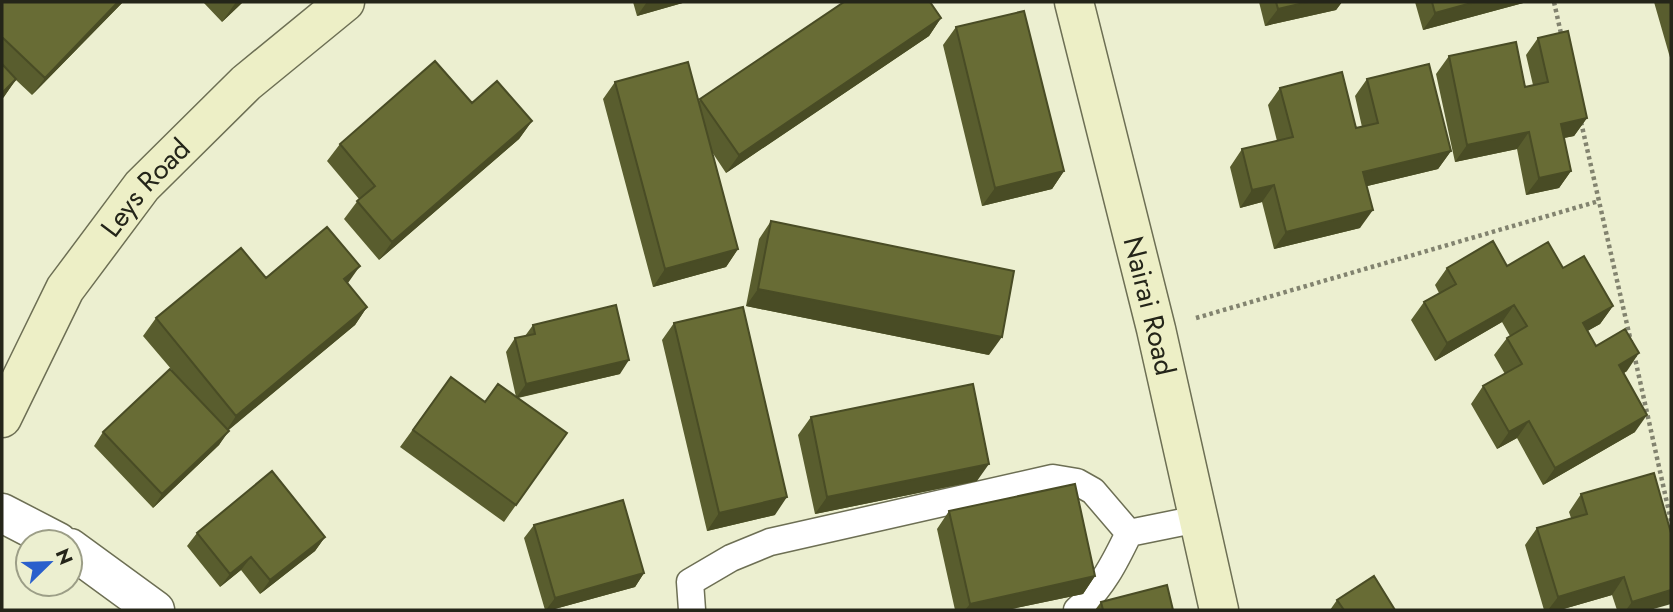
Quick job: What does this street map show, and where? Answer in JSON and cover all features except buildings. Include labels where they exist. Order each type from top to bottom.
[{"type":"street","name":"Leys Road","points":[[2,418],[65,289],[142,186],[247,83],[345,2]]},
{"type":"street","name":"Nairai Road","points":[[1074,2],[1156,330],[1219,610]]},
{"type":"street","points":[[2,513],[31,528]]},
{"type":"street","points":[[84,558],[155,610]]},
{"type":"lane","points":[[692,610],[690,582],[731,558],[771,542],[1053,478],[1077,482],[1093,491],[1129,533]]},
{"type":"lane","points":[[1129,533],[1198,519]]},
{"type":"lane","points":[[1077,610],[1095,594],[1115,564],[1129,533]]},
{"type":"path","points":[[1554,2],[1563,41]]},
{"type":"path","points":[[1581,121],[1671,522]]},
{"type":"path","points":[[1156,330],[1599,201]]}]
